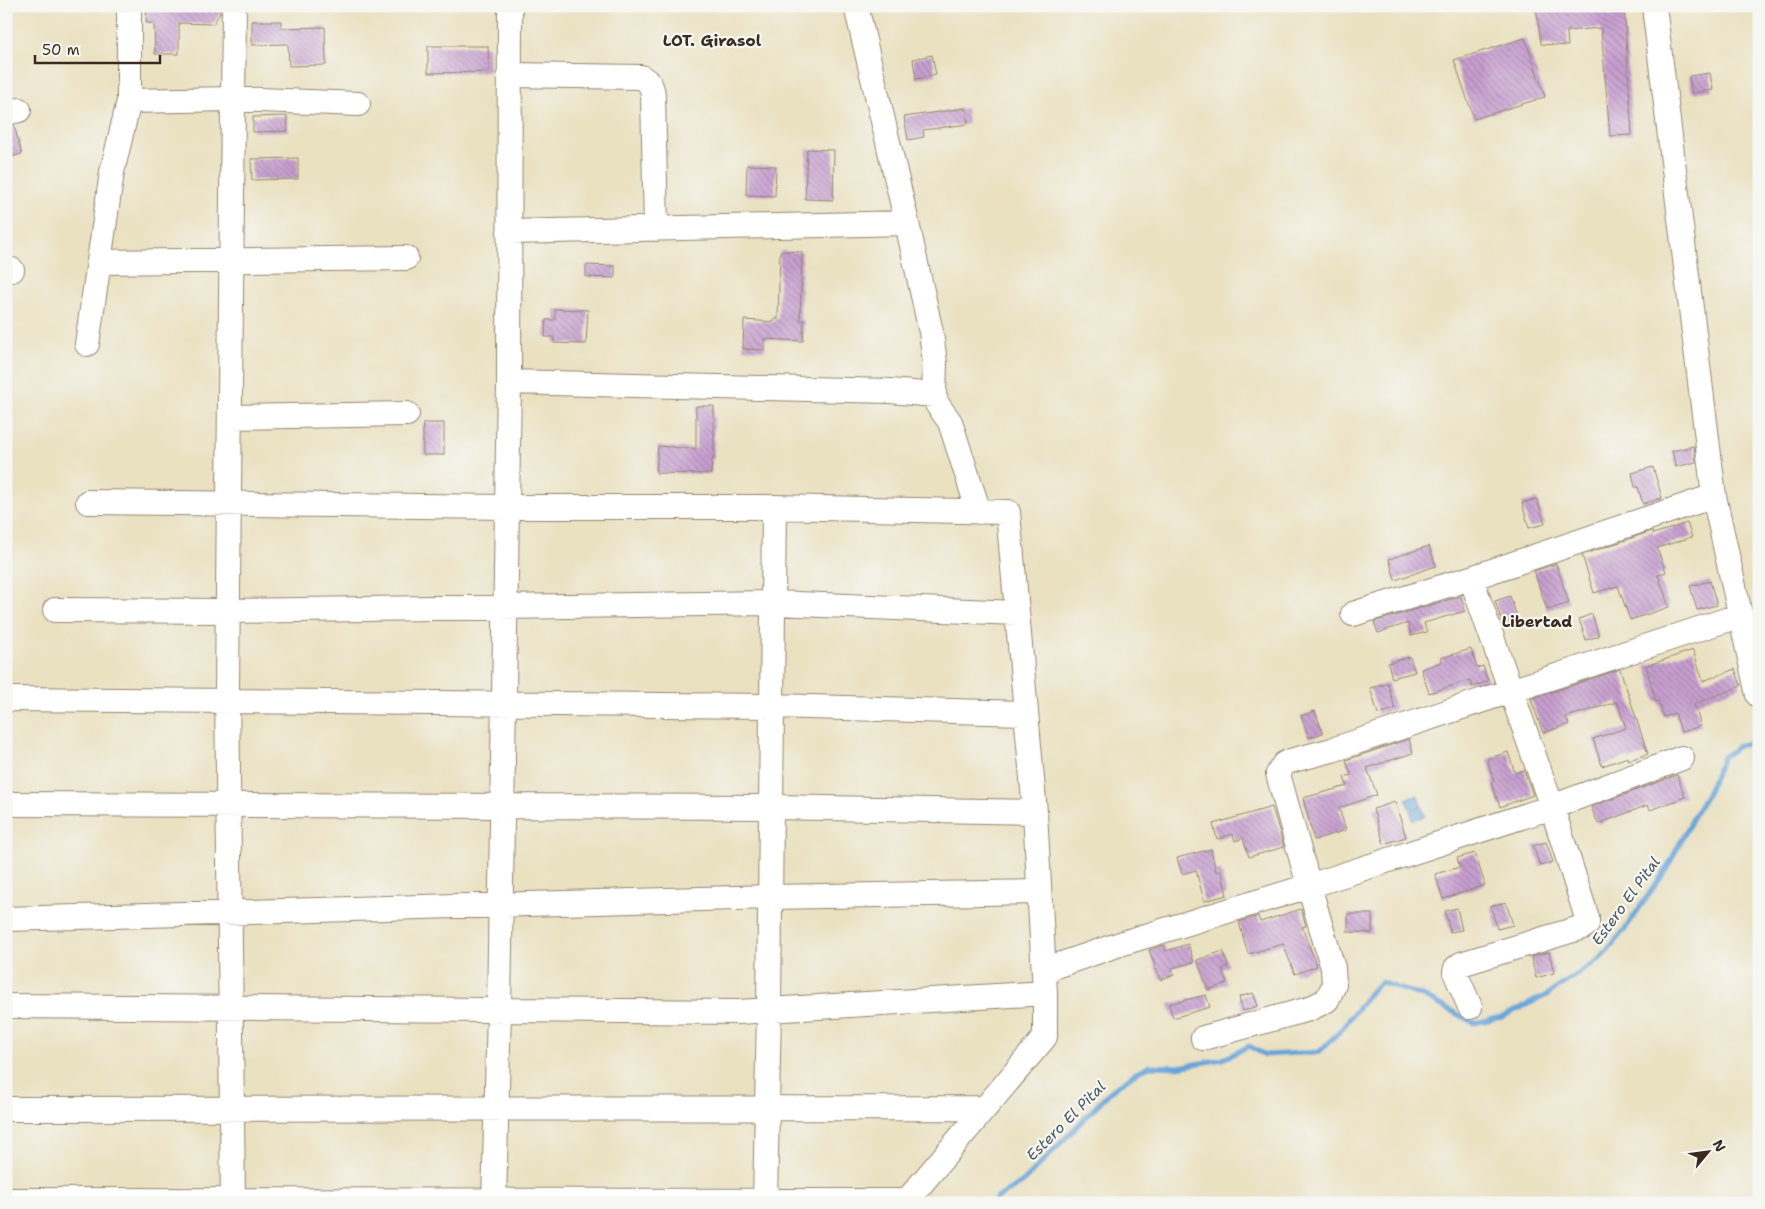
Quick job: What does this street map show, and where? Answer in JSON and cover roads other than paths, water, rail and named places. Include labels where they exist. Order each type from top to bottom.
[{"type":"street","points":[[87,344],[112,172],[129,101],[129,6]]},
{"type":"street","points":[[233,1202],[227,701],[234,6]]},
{"type":"street","points":[[494,1202],[509,382],[510,6]]},
{"type":"street","points":[[856,6],[931,332],[935,363],[934,395],[950,422],[979,512]]},
{"type":"street","points":[[1654,6],[1714,496],[1758,695]]},
{"type":"street","points":[[510,75],[641,77],[647,80],[652,87],[653,96],[656,229]]},
{"type":"street","points":[[129,101],[233,99],[358,104]]},
{"type":"street","points":[[509,232],[907,223]]},
{"type":"street","points":[[99,262],[406,258]]},
{"type":"street","points":[[509,382],[890,391],[934,395]]},
{"type":"street","points":[[230,416],[407,414]]},
{"type":"street","points":[[1353,614],[1471,578],[1714,496]]},
{"type":"street","points":[[6,1200],[906,1202],[1044,1037],[1044,982],[1035,812],[1008,512],[774,507],[507,507],[88,502]]},
{"type":"street","points":[[765,1202],[771,897],[774,507]]},
{"type":"street","points":[[1470,1007],[1455,972],[1456,968],[1461,964],[1583,927],[1587,924],[1587,918],[1552,807],[1471,578]]},
{"type":"street","points":[[55,610],[228,611],[774,604],[1017,613]]},
{"type":"street","points":[[1204,1038],[1309,1009],[1327,1000],[1334,985],[1333,968],[1278,774],[1284,764],[1741,615]]},
{"type":"street","points":[[6,699],[773,706],[1026,713]]},
{"type":"street","points":[[6,1006],[730,1012],[769,1010],[1044,982],[1123,943],[1309,886],[1552,807],[1682,758]]},
{"type":"street","points":[[6,804],[502,807],[772,806],[1035,812]]},
{"type":"street","points":[[6,919],[771,897],[1038,892]]},
{"type":"street","points":[[6,1109],[985,1108]]},
{"type":"water","points":[[1418,795],[1425,816],[1413,820],[1406,799]]},
{"type":"waterway","name":"Estero El Pital","points":[[993,1203],[997,1198],[1022,1183],[1111,1091],[1134,1074],[1149,1066],[1178,1067],[1223,1059],[1249,1046],[1265,1055],[1319,1052],[1341,1030],[1371,991],[1381,982],[1425,997],[1474,1023],[1502,1017],[1547,995],[1601,958],[1625,929],[1667,868],[1706,796],[1723,757],[1740,745],[1759,741]]},
{"type":"district","name":"LOT. Girasol","points":[[712,40]]},
{"type":"district","name":"Libertad","points":[[1537,621]]}]
